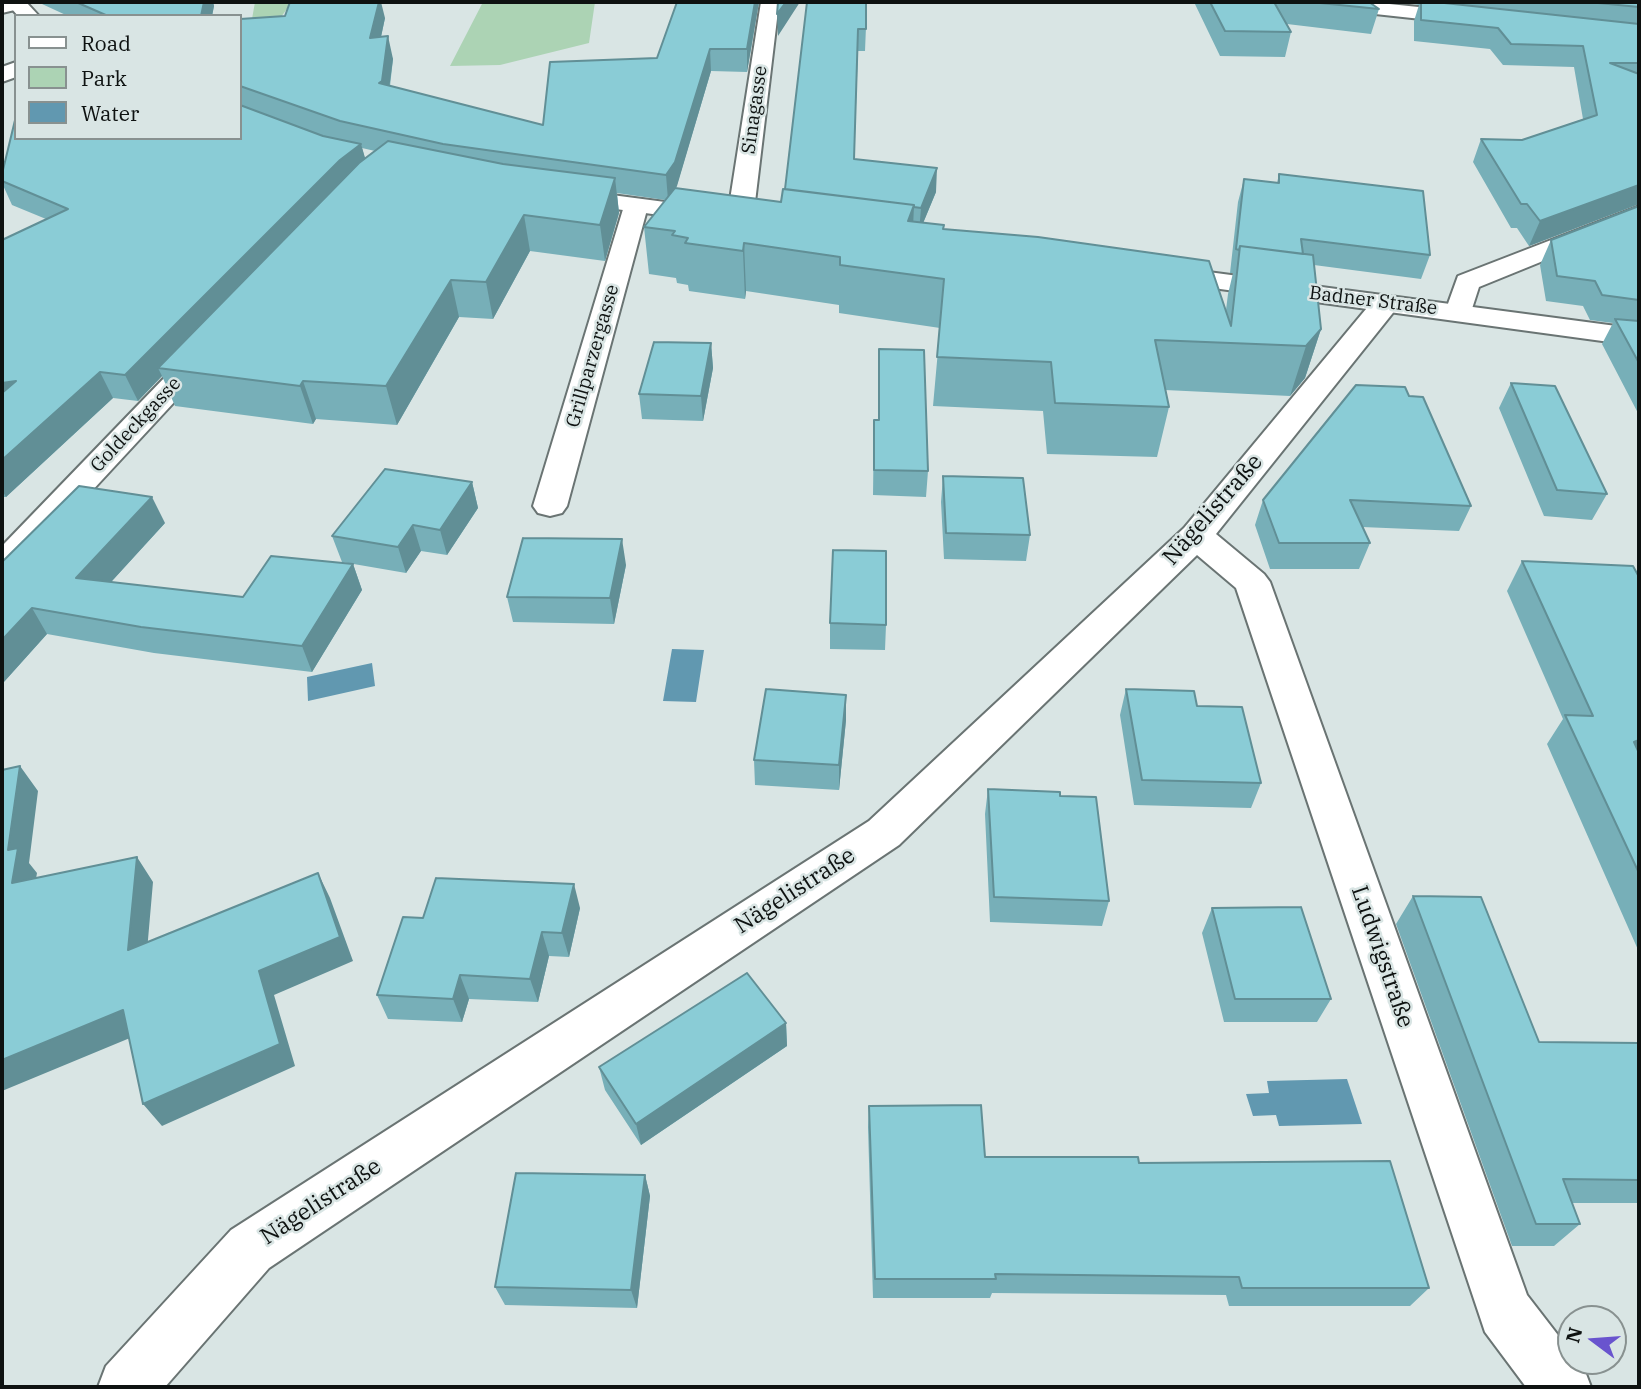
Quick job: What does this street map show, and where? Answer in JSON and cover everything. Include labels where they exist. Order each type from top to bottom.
[{"type":"street","name":"Sinagasse","points":[[740,219],[770,2]]},
{"type":"street","points":[[1320,2],[1486,20]]},
{"type":"street","points":[[536,192],[766,222]]},
{"type":"street","name":"Grillparzergasse","points":[[550,506],[636,206]]},
{"type":"street","points":[[1460,312],[1467,282],[1639,213]]},
{"type":"street","name":"Badner Straße","points":[[1141,271],[1639,338]]},
{"type":"street","name":"Nägelistraße","points":[[127,1387],[250,1249],[884,833],[1196,536],[1386,303]]},
{"type":"street","name":"Goldeckgasse","points":[[2,567],[227,329]]},
{"type":"street","name":"Ludwigstraße","points":[[1196,536],[1252,582],[1505,1312],[1562,1387]]},
{"type":"green space","points":[[255,2],[292,2],[281,17],[252,19]]},
{"type":"green space","points":[[483,2],[595,2],[589,43],[500,65],[450,66]]},
{"type":"water","points":[[672,649],[704,650],[696,702],[663,701]]},
{"type":"water","points":[[372,663],[375,686],[308,701],[307,677]]},
{"type":"water","points":[[1347,1079],[1362,1124],[1279,1126],[1276,1115],[1253,1116],[1246,1094],[1269,1093],[1267,1081]]},
{"type":"building","points":[[76,2],[204,2],[201,14],[103,14]]},
{"type":"building","points":[[290,2],[379,2],[370,38],[388,36],[382,81],[379,83],[543,125],[550,62],[657,58],[677,2],[755,2],[747,49],[710,49],[675,162],[666,175],[443,144],[340,121],[242,87],[242,19],[285,16]]},
{"type":"building","points":[[778,2],[786,2],[777,14]]},
{"type":"building","points":[[807,2],[866,2],[866,29],[858,29],[854,159],[937,168],[921,208],[785,189]]},
{"type":"building","points":[[1210,2],[1274,2],[1291,32],[1225,31]]},
{"type":"building","points":[[1310,2],[1369,2],[1379,9]]},
{"type":"building","points":[[1421,2],[1639,24],[1639,63],[1610,63],[1639,74],[1639,185],[1540,221],[1527,204],[1521,204],[1481,139],[1522,140],[1597,115],[1583,46],[1511,44],[1498,28],[1421,20]]},
{"type":"building","points":[[1588,2],[1639,2],[1639,7]]},
{"type":"building","points":[[242,106],[323,136],[361,144],[340,160],[125,375],[100,372],[2,460],[2,393],[16,381],[2,383],[2,240],[68,209],[2,181],[14,124],[14,140],[242,140]]},
{"type":"building","points":[[388,141],[503,164],[615,178],[600,225],[524,215],[486,282],[451,280],[386,386],[303,381],[300,386],[158,368],[359,163]]},
{"type":"building","points":[[1279,174],[1423,191],[1430,255],[1301,239],[1303,254],[1240,246],[1239,250],[1236,249],[1244,179],[1279,183]]},
{"type":"building","points":[[675,188],[781,202],[783,189],[914,205],[908,221],[944,225],[943,229],[1038,237],[1209,261],[1231,326],[1240,246],[1313,255],[1321,329],[1306,346],[1155,340],[1169,407],[1055,403],[1051,362],[937,357],[944,279],[840,265],[840,257],[744,243],[743,251],[685,243],[688,238],[672,235],[675,231],[644,227]]},
{"type":"building","points":[[1639,206],[1639,300],[1602,295],[1595,281],[1557,276],[1551,240]]},
{"type":"building","points":[[1615,319],[1639,321],[1639,363]]},
{"type":"building","points":[[654,342],[711,343],[701,396],[639,394]]},
{"type":"building","points":[[879,349],[924,350],[928,471],[874,470],[874,420],[879,420]]},
{"type":"building","points":[[1511,383],[1555,386],[1607,494],[1557,490]]},
{"type":"building","points":[[1356,385],[1405,387],[1409,396],[1423,397],[1471,506],[1350,500],[1370,543],[1279,543],[1263,500]]},
{"type":"building","points":[[385,469],[472,482],[440,530],[413,525],[398,547],[332,536]]},
{"type":"building","points":[[943,476],[1023,478],[1030,535],[946,533]]},
{"type":"building","points":[[79,486],[152,497],[76,578],[243,597],[271,556],[353,564],[302,646],[141,627],[32,608],[2,640],[2,562]]},
{"type":"building","points":[[523,538],[622,539],[610,598],[507,597]]},
{"type":"building","points":[[833,550],[886,551],[886,625],[830,623]]},
{"type":"building","points":[[1522,561],[1633,566],[1639,577],[1639,740],[1634,742],[1639,753],[1639,873],[1565,715],[1593,716]]},
{"type":"building","points":[[766,689],[846,695],[839,765],[754,760]]},
{"type":"building","points":[[1126,689],[1194,691],[1197,706],[1242,707],[1261,783],[1142,780]]},
{"type":"building","points":[[20,766],[8,850],[18,848],[12,883],[137,857],[128,950],[318,873],[340,937],[259,971],[280,1044],[143,1104],[123,1010],[2,1060],[2,770]]},
{"type":"building","points":[[988,789],[1060,792],[1060,796],[1096,797],[1109,901],[994,897]]},
{"type":"building","points":[[436,878],[574,884],[562,933],[542,932],[530,979],[460,975],[453,999],[377,995],[403,917],[423,918]]},
{"type":"building","points":[[1413,896],[1481,897],[1539,1042],[1639,1043],[1639,1180],[1563,1179],[1580,1224],[1536,1224]]},
{"type":"building","points":[[1301,907],[1331,999],[1235,999],[1212,908]]},
{"type":"building","points":[[747,973],[786,1023],[636,1124],[599,1067]]},
{"type":"building","points":[[981,1105],[985,1157],[1138,1157],[1139,1163],[1390,1161],[1429,1288],[1242,1288],[1239,1277],[995,1274],[996,1279],[875,1279],[869,1106]]},
{"type":"building","points":[[516,1173],[645,1175],[631,1290],[495,1287]]}]
